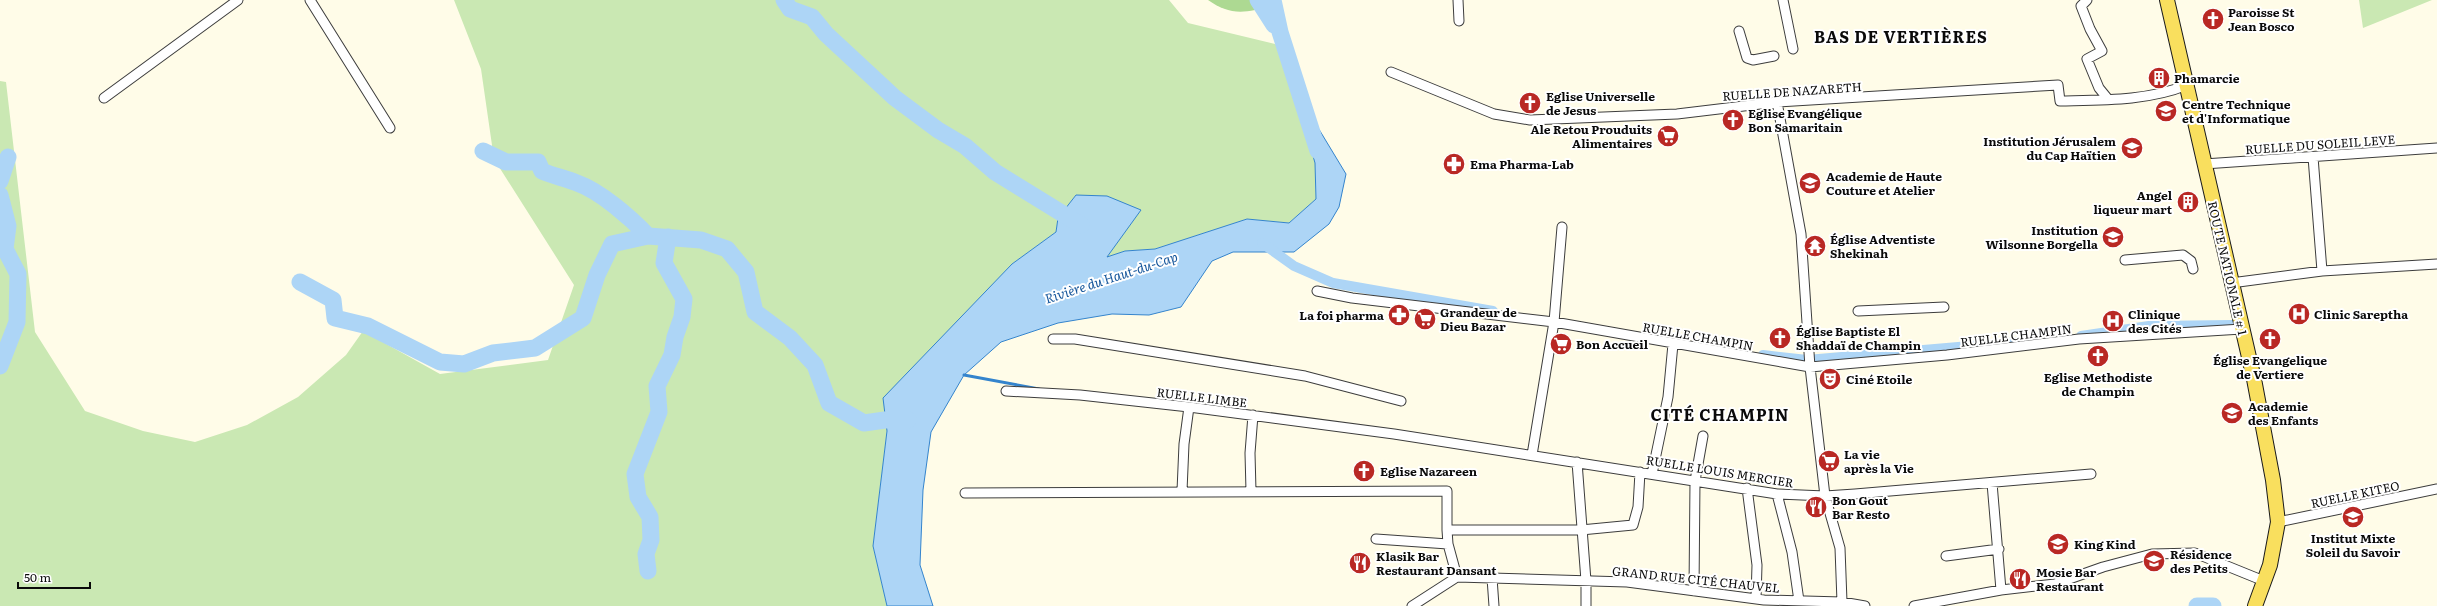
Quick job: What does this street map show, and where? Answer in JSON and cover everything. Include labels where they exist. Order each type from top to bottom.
[{"type":"main road","name":"ROUTE NATIONALE # 1","points":[[2167,0],[2242,329],[2269,457],[2278,522],[2270,565],[2257,602]]},
{"type":"street","points":[[104,98],[238,0]]},
{"type":"street","points":[[310,0],[390,128]]},
{"type":"street","points":[[1458,0],[1459,21]]},
{"type":"street","points":[[1783,0],[1793,49]]},
{"type":"street","points":[[2087,0],[2081,6],[2090,29],[2102,51],[2087,59],[2099,88],[2108,99]]},
{"type":"street","points":[[1740,31],[1747,58],[1753,60],[1774,56]]},
{"type":"street","name":"RUELLE DE NAZARETH","points":[[1391,72],[1494,114],[1530,120],[1677,114],[1777,102],[2058,85],[2060,101],[2108,99],[2170,92],[2187,85]]},
{"type":"street","points":[[1777,102],[1800,234],[1810,367],[1825,496],[1840,548],[1846,604]]},
{"type":"street","name":"RUELLE DU SOLEIL LEVE","points":[[2204,164],[2437,148]]},
{"type":"street","points":[[2313,156],[2322,271]]},
{"type":"street","points":[[1532,455],[1554,322],[1562,227]]},
{"type":"street","points":[[2125,260],[2183,255],[2191,261],[2193,269]]},
{"type":"street","points":[[2231,284],[2322,271],[2437,264]]},
{"type":"street","name":"RUELLE CHAMPIN","points":[[1316,291],[1414,306],[1554,322],[1810,367],[1948,356],[2079,339],[2242,329]]},
{"type":"street","points":[[1858,312],[1944,307]]},
{"type":"street","points":[[1054,339],[1075,339],[1305,376],[1401,401]]},
{"type":"street","points":[[1652,474],[1668,397],[1673,344]]},
{"type":"street","name":"RUELLE LIMBE","points":[[1006,391],[1080,395],[1189,407],[1394,434]]},
{"type":"street","points":[[1182,491],[1184,444],[1189,407]]},
{"type":"street","points":[[1251,491],[1250,453],[1253,415]]},
{"type":"street","name":"RUELLE LOUIS MERCIER","points":[[1394,434],[1747,488],[1777,494],[1825,496],[2091,474]]},
{"type":"street","points":[[1694,591],[1695,481],[1703,436]]},
{"type":"street","points":[[1577,462],[1586,580],[1586,606]]},
{"type":"street","points":[[1447,530],[1581,530],[1634,525],[1638,507],[1640,472]]},
{"type":"street","points":[[1992,483],[1999,549],[2001,590]]},
{"type":"street","points":[[1747,488],[1761,601]]},
{"type":"street","name":"RUELLE KITEO","points":[[2278,522],[2437,489]]},
{"type":"street","points":[[965,493],[1447,491],[1448,544],[1457,577],[1412,606]]},
{"type":"street","points":[[1777,494],[1792,552],[1799,601]]},
{"type":"street","points":[[1376,539],[1448,544]]},
{"type":"street","points":[[1946,556],[1999,549]]},
{"type":"street","points":[[1914,606],[2001,590],[2055,584],[2103,567],[2152,554],[2195,553],[2264,581]]},
{"type":"street","name":"GRAND RUE CITÉ CHAUVEL","points":[[1457,577],[1627,582],[1761,601],[1799,601],[1865,606]]},
{"type":"street","points":[[1492,578],[1494,606]]},
{"type":"green space","points":[[454,0],[1169,0],[1188,23],[1275,44],[1287,59],[1315,163],[1316,199],[1289,223],[1247,219],[1155,249],[1125,251],[1106,258],[1076,195],[1058,218],[1056,232],[1012,264],[887,431],[873,546],[887,606],[0,606],[0,81],[6,82],[35,332],[85,411],[143,431],[195,442],[247,425],[298,397],[346,355],[363,331],[440,374],[548,360],[574,285],[494,159],[481,69]]},
{"type":"green space","points":[[1208,0],[1262,1],[1255,10],[1242,12],[1230,11],[1219,7]]},
{"type":"green space","points":[[2359,0],[2432,0],[2363,28]]},
{"type":"water","points":[[1317,126],[1346,174],[1339,207],[1329,224],[1294,252],[1233,252],[1212,261],[1181,307],[1149,315],[1112,314],[1058,323],[1001,342],[964,375],[931,432],[923,490],[920,565],[933,606],[887,606],[873,546],[887,431],[883,398],[1012,264],[1056,232],[1058,218],[1076,195],[1107,196],[1141,210],[1107,257],[1125,251],[1155,249],[1247,219],[1289,223],[1316,199],[1315,163],[1306,131]]},
{"type":"waterway","points":[[784,0],[790,9],[812,17],[826,34],[895,98],[938,130],[965,146],[995,172],[1081,225]]},
{"type":"waterway","points":[[1258,0],[1274,25]]},
{"type":"waterway","name":"Rivière du Haut-du-Cap","points":[[1273,0],[1280,32],[1318,151]]},
{"type":"waterway","points":[[483,151],[506,162],[538,162],[542,171],[573,181],[595,192],[624,213],[648,236]]},
{"type":"waterway","points":[[0,181],[8,157]]},
{"type":"waterway","points":[[0,195],[8,226],[5,249],[18,274],[17,322],[0,366]]},
{"type":"waterway","points":[[300,282],[333,300],[335,318],[368,326],[440,362],[464,364],[493,353],[535,348],[583,318],[597,275],[612,244],[648,236],[701,240],[727,249],[746,272],[755,312],[790,338],[815,365],[829,403],[864,423],[885,420],[908,420]]},
{"type":"waterway","points":[[648,571],[646,554],[651,540],[650,517],[638,497],[635,474],[659,412],[657,386],[672,355],[675,337],[682,317],[684,299],[664,263],[668,237]]},
{"type":"waterway","points":[[1262,243],[1294,266],[1333,283],[1493,311]]},
{"type":"waterway","points":[[2081,336],[2149,326],[2233,325]]},
{"type":"waterway","points":[[1763,355],[1807,360],[2028,341]]},
{"type":"waterway","points":[[964,375],[1039,389]]},
{"type":"waterway","points":[[2197,606],[2213,606]]},
{"type":"place","name":"Paroisse St Jean Bosco","points":[[2213,19]]},
{"type":"place","name":"Phamarcie","points":[[2159,78]]},
{"type":"place","name":"Eglise Universelle de Jesus","points":[[1530,103]]},
{"type":"place","name":"Centre Technique et d'Informatique","points":[[2166,111]]},
{"type":"place","name":"Eglise Evangélique Bon Samaritain","points":[[1733,120]]},
{"type":"place","name":"Ale Retou Prouduits Alimentaires","points":[[1668,136]]},
{"type":"place","name":"Institution Jérusalem du Cap Haïtien","points":[[2132,148]]},
{"type":"place","name":"Ema Pharma-Lab","points":[[1454,164]]},
{"type":"place","name":"Academie de Haute Couture et Atelier","points":[[1810,183]]},
{"type":"place","name":"Angel liqueur mart","points":[[2188,202]]},
{"type":"place","name":"Institution Wilsonne Borgella","points":[[2113,237]]},
{"type":"place","name":"Église Adventiste Shekinah","points":[[1815,246]]},
{"type":"place","name":"Clinic Sareptha","points":[[2299,314]]},
{"type":"place","name":"La foi pharma","points":[[1399,315]]},
{"type":"place","name":"Grandeur de Dieu Bazar","points":[[1425,319]]},
{"type":"place","name":"Clinique des Cités","points":[[2113,321]]},
{"type":"place","name":"Église Baptiste El Shaddaï de Champin","points":[[1780,338]]},
{"type":"place","name":"Église Evangelique de Vertiere","points":[[2270,339]]},
{"type":"place","name":"Bon Accueil","points":[[1561,344]]},
{"type":"place","name":"Eglise Methodiste de Champin","points":[[2098,356]]},
{"type":"place","name":"Ciné Etoile","points":[[1830,379]]},
{"type":"place","name":"Academie des Enfants","points":[[2232,413]]},
{"type":"place","name":"La vie après la Vie","points":[[1829,461]]},
{"type":"place","name":"Eglise Nazareen","points":[[1364,471]]},
{"type":"place","name":"Bon Gout Bar Resto","points":[[1816,507]]},
{"type":"place","name":"Institut Mixte Soleil du Savoir","points":[[2353,517]]},
{"type":"place","name":"King Kind","points":[[2058,544]]},
{"type":"place","name":"Résidence des Petits","points":[[2154,561]]},
{"type":"place","name":"Klasik Bar Restaurant Dansant","points":[[1360,563]]},
{"type":"place","name":"Mosie Bar Restaurant","points":[[2020,579]]},
{"type":"district","name":"BAS DE VERTIÈRES","points":[[1901,36]]},
{"type":"district","name":"CITÉ CHAMPIN","points":[[1720,414]]}]
